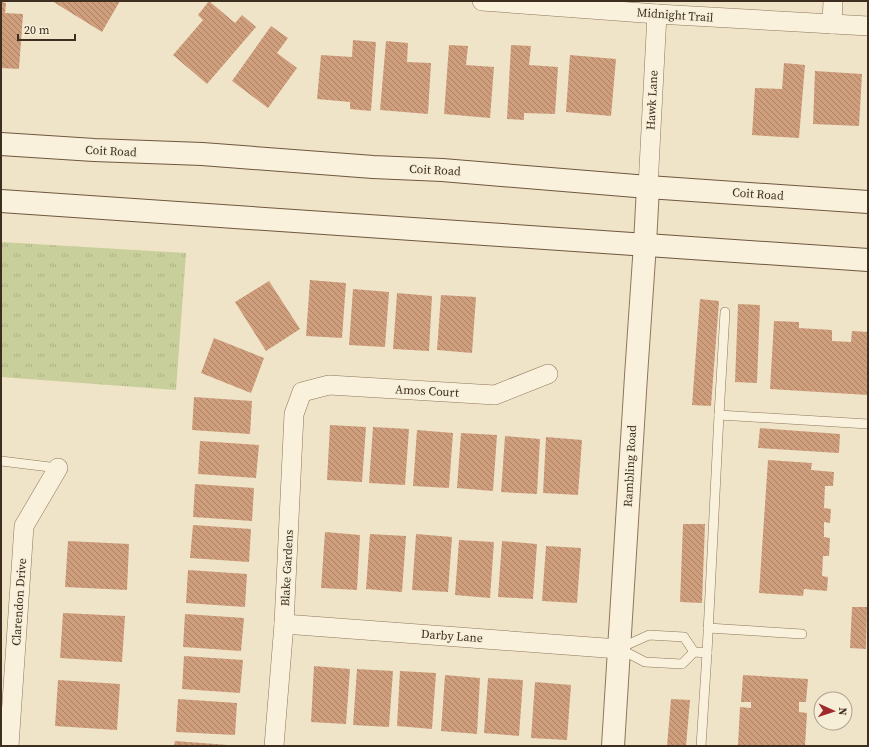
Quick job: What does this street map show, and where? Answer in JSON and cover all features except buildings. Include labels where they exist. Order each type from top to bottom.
[{"type":"main road","name":"Coit Road","points":[[1,144],[94,150],[202,154],[373,167],[442,170],[648,187],[868,202]]},
{"type":"main road","name":"Rambling Road","points":[[613,746],[648,187]]},
{"type":"main road","points":[[1,201],[868,260]]},
{"type":"street","name":"Midnight Trail","points":[[482,1],[552,4],[657,14],[868,26]]},
{"type":"street","points":[[832,24],[833,1]]},
{"type":"street","name":"Hawk Lane","points":[[648,187],[657,14]]},
{"type":"street","name":"Amos Court","points":[[302,392],[329,385],[495,395],[548,374]]},
{"type":"street","name":"Blake Gardens","points":[[274,746],[284,624],[294,414],[302,392]]},
{"type":"street","name":"Clarendon Drive","points":[[9,746],[24,526],[58,468]]},
{"type":"street","name":"Darby Lane","points":[[284,624],[619,648]]},
{"type":"lane","points":[[701,746],[725,312]]},
{"type":"lane","points":[[719,415],[868,424]]},
{"type":"lane","points":[[1,461],[58,468]]},
{"type":"lane","points":[[708,628],[802,634]]},
{"type":"lane","points":[[619,648],[649,635],[684,637],[694,652]]},
{"type":"lane","points":[[619,648],[645,662],[682,664],[694,652],[706,653]]},
{"type":"green space","points":[[1,242],[186,253],[176,390],[1,377]]}]
